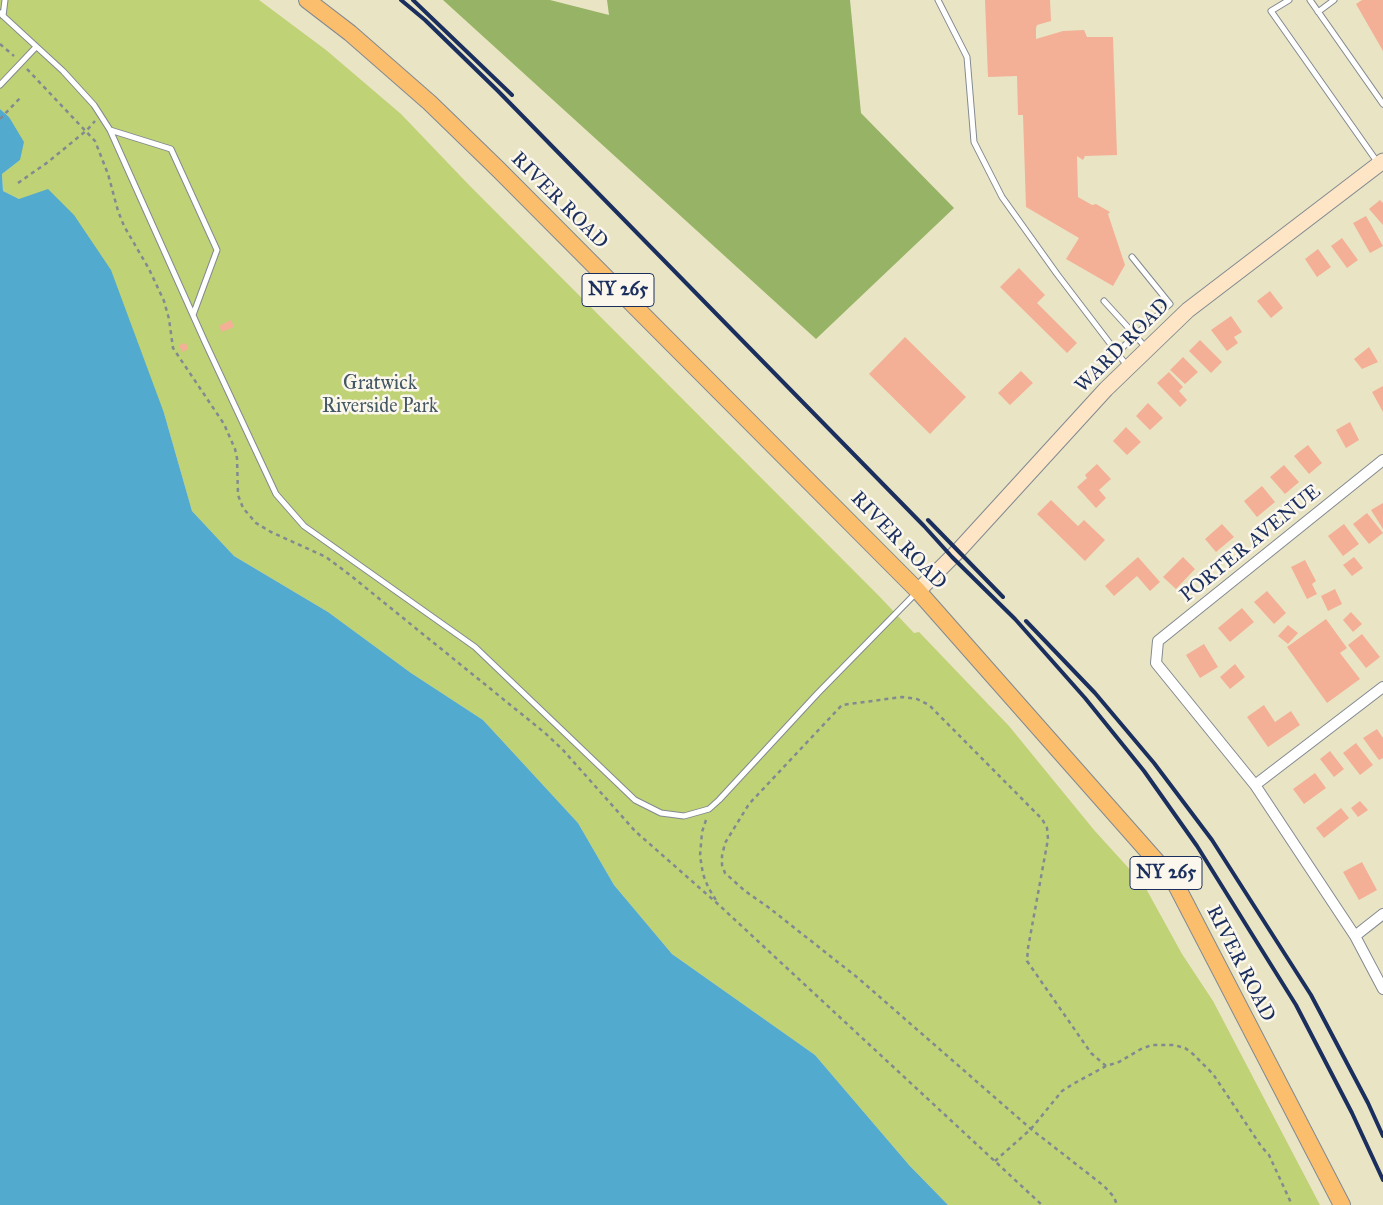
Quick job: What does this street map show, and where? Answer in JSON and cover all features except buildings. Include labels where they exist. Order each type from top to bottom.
[{"type":"main road","name":"RIVER ROAD","points":[[307,0],[350,33],[450,123],[918,591],[1174,882],[1342,1205]]},
{"type":"main road","name":"WARD ROAD","points":[[918,591],[958,551],[1106,389],[1180,317],[1381,163]]},
{"type":"street","name":"PORTER AVENUE","points":[[1255,785],[1156,663],[1158,641],[1383,460]]},
{"type":"street","points":[[1383,687],[1255,785],[1355,936],[1383,989]]},
{"type":"street","points":[[1355,936],[1383,914]]},
{"type":"lane","points":[[5,0],[1,14],[63,71],[94,105],[110,130],[276,494],[304,526],[475,647],[635,800],[661,813],[684,816],[709,809],[818,693],[918,591]]},
{"type":"lane","points":[[938,0],[967,57],[974,142],[1002,197],[1128,368]]},
{"type":"lane","points":[[1288,0],[1271,11],[1381,163]]},
{"type":"lane","points":[[1310,0],[1383,104]]},
{"type":"lane","points":[[1318,12],[1334,0]]},
{"type":"lane","points":[[0,85],[36,46]]},
{"type":"lane","points":[[110,130],[171,149],[217,250],[193,315]]},
{"type":"lane","points":[[1132,257],[1180,317]]},
{"type":"lane","points":[[1104,301],[1147,349]]},
{"type":"lane","points":[[1117,353],[1170,304]]},
{"type":"path","points":[[0,119],[21,98]]},
{"type":"path","points":[[18,183],[48,162],[87,130],[101,115]]},
{"type":"path","points":[[1106,1066],[1090,1053],[1028,961],[1028,948],[1048,839],[1047,828],[1042,819],[929,705],[917,699],[902,697],[842,705],[749,804],[725,844],[722,856],[722,865],[725,873],[858,978],[1031,1129],[1104,1186],[1114,1197],[1117,1205]]},
{"type":"path","points":[[709,809],[702,832],[700,856],[703,874],[708,887],[719,905]]},
{"type":"path","points":[[996,1162],[1031,1129],[1062,1091],[1141,1049],[1152,1045],[1174,1045],[1185,1048],[1213,1074],[1269,1155],[1292,1205]]},
{"type":"green space","name":"Gratwick Riverside Park","points":[[0,0],[259,0],[326,50],[401,114],[468,184],[914,633],[919,632],[1009,726],[1094,830],[1144,885],[1182,954],[1213,1001],[1320,1205],[948,1205],[909,1165],[815,1055],[672,954],[614,885],[578,823],[483,720],[411,673],[328,612],[234,556],[192,511],[164,413],[19,199],[3,191],[2,174],[20,160],[9,117],[0,109]]},
{"type":"green space","points":[[443,0],[550,0],[609,15],[607,0],[850,0],[861,113],[954,208],[816,339]]},
{"type":"water","points":[[0,109],[9,117],[24,142],[20,160],[2,174],[3,191],[19,199],[48,189],[74,215],[111,270],[164,413],[192,511],[234,556],[328,612],[411,673],[483,720],[578,823],[614,885],[672,954],[815,1055],[909,1165],[948,1205],[0,1205]]},
{"type":"railway","points":[[401,0],[425,20],[498,91],[924,526],[952,557],[1015,619],[1085,698],[1144,771],[1197,846],[1296,1005],[1352,1113],[1383,1180]]},
{"type":"railway","points":[[413,0],[512,95]]},
{"type":"railway","points":[[928,520],[1003,597]]},
{"type":"railway","points":[[1026,621],[1095,693],[1154,763],[1212,840],[1311,995],[1368,1103],[1383,1136]]}]
